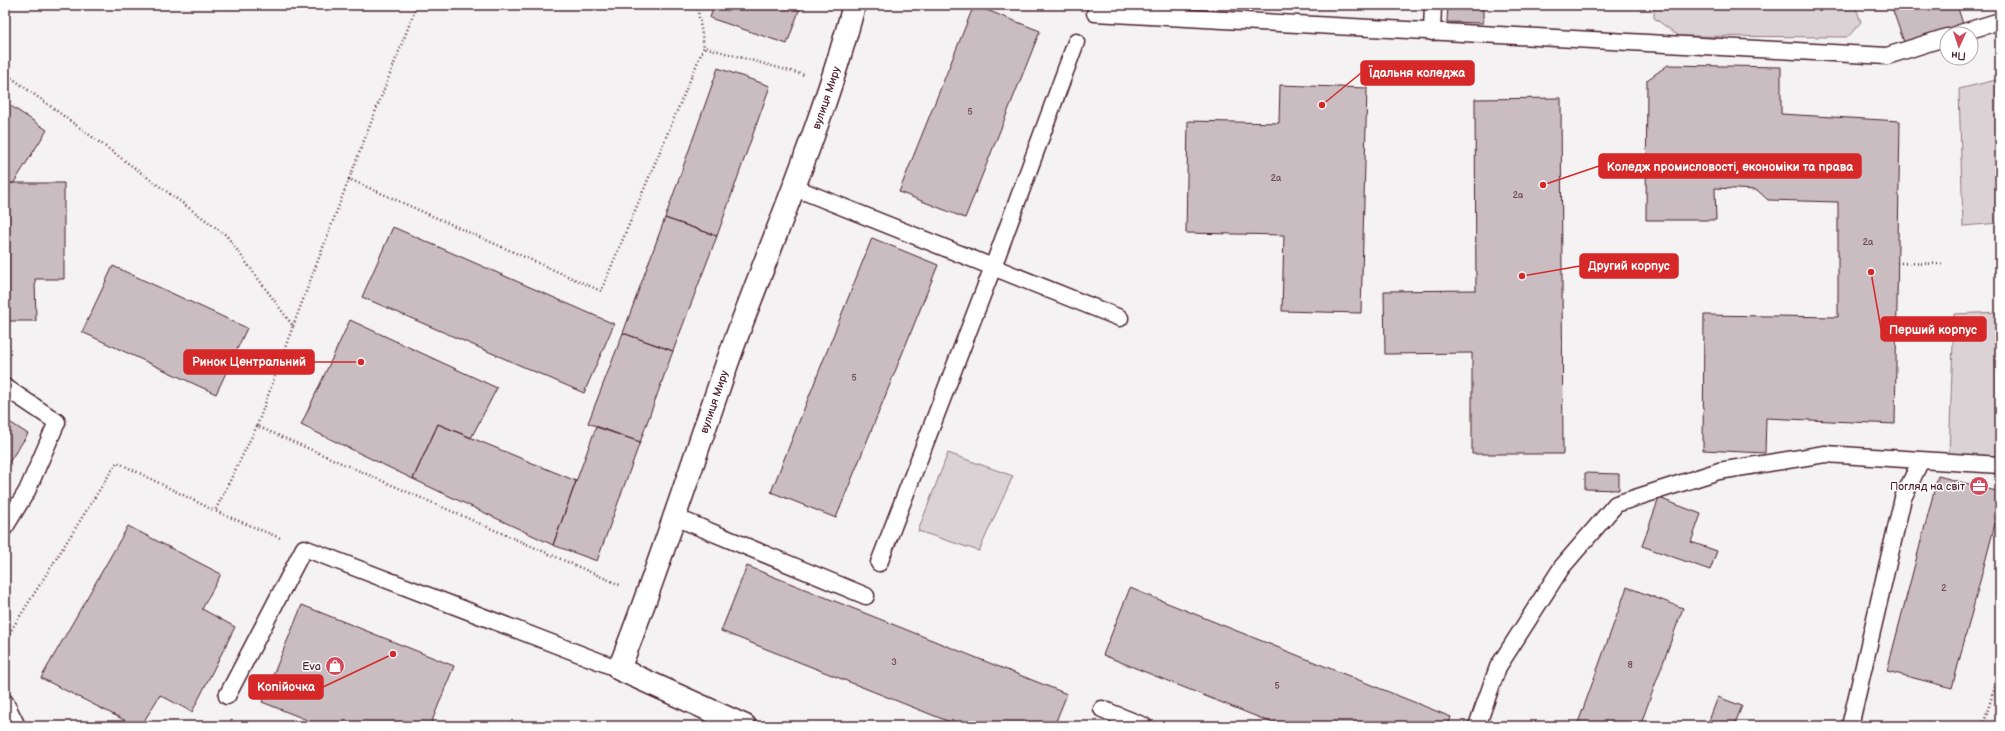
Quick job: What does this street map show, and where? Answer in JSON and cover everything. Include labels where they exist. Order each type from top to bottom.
[{"type":"street","name":"вулиця Миру","points":[[619,669],[647,597],[730,355],[840,57],[854,5]]},
{"type":"street","points":[[619,669],[745,726]]},
{"type":"lane","points":[[1432,32],[1433,5]]},
{"type":"lane","points":[[1095,13],[1887,56],[1939,40]]},
{"type":"lane","points":[[1979,27],[2000,21]]},
{"type":"lane","points":[[879,563],[993,268],[1076,42]]},
{"type":"lane","points":[[793,187],[1120,318]]},
{"type":"lane","points":[[5,387],[58,422],[27,491],[5,527]]},
{"type":"lane","points":[[1477,726],[1498,667],[1562,567],[1616,504],[1719,472],[1824,454],[2000,465]]},
{"type":"lane","points":[[1850,726],[1903,498],[1921,460]]},
{"type":"lane","points":[[675,517],[866,596]]},
{"type":"lane","points":[[227,696],[304,548],[619,669]]},
{"type":"lane","points":[[5,702],[17,726]]},
{"type":"lane","points":[[1102,709],[1144,726]]},
{"type":"path","points":[[215,511],[257,426],[293,326],[417,5]]},
{"type":"path","points":[[349,179],[601,291],[704,47],[697,5]]},
{"type":"path","points":[[704,47],[831,82]]},
{"type":"path","points":[[5,73],[226,235],[293,326]]},
{"type":"path","points":[[1897,263],[1943,264]]},
{"type":"path","points":[[257,426],[647,597]]},
{"type":"path","points":[[5,640],[117,462],[215,511],[304,548]]},
{"type":"path","points":[[1983,726],[2000,670]]},
{"type":"shaded area","points":[[1654,5],[1855,5],[1861,22],[1848,37],[1679,36],[1654,18]]},
{"type":"shaded area","points":[[2000,79],[2000,223],[1963,226],[1959,89]]},
{"type":"shaded area","points":[[2000,312],[2000,458],[1949,455],[1954,314]]},
{"type":"shaded area","points":[[948,453],[1013,476],[979,551],[918,531]]},
{"type":"building","points":[[714,5],[801,5],[787,44],[710,18]]},
{"type":"building","points":[[974,5],[1040,31],[965,218],[899,192]]},
{"type":"building","points":[[1448,5],[1483,5],[1483,23],[1447,22]]},
{"type":"building","points":[[1891,5],[1957,5],[1963,24],[1957,26],[1939,26],[1939,33],[1904,42]]},
{"type":"building","points":[[1668,65],[1781,67],[1781,114],[1900,121],[1895,424],[1766,418],[1765,453],[1703,450],[1704,315],[1838,317],[1838,202],[1768,200],[1757,190],[1715,188],[1716,220],[1646,220],[1647,80]]},
{"type":"building","points":[[718,68],[770,86],[717,236],[665,218]]},
{"type":"building","points":[[1280,85],[1367,88],[1361,313],[1282,311],[1284,235],[1186,233],[1188,121],[1279,123]]},
{"type":"building","points":[[1561,98],[1563,454],[1472,454],[1472,353],[1385,354],[1384,291],[1476,290],[1475,99]]},
{"type":"building","points":[[5,102],[47,130],[13,184],[5,179]]},
{"type":"building","points":[[5,183],[64,183],[64,279],[35,279],[36,321],[5,321]]},
{"type":"building","points":[[665,218],[717,236],[673,351],[623,333]]},
{"type":"building","points":[[393,227],[614,324],[584,393],[362,297]]},
{"type":"building","points":[[872,238],[938,265],[836,518],[771,492]]},
{"type":"building","points":[[113,266],[247,328],[216,394],[82,332]]},
{"type":"building","points":[[350,320],[497,388],[471,438],[438,424],[413,479],[301,425]]},
{"type":"building","points":[[623,333],[673,351],[640,442],[588,423]]},
{"type":"building","points":[[5,419],[28,434],[5,468]]},
{"type":"building","points":[[438,424],[576,481],[553,545],[413,479]]},
{"type":"building","points":[[596,427],[640,442],[597,561],[553,545]]},
{"type":"building","points":[[1585,473],[1619,474],[1619,490],[1585,489]]},
{"type":"building","points":[[1938,476],[2000,492],[2000,505],[1952,688],[1887,671]]},
{"type":"building","points":[[1659,498],[1701,514],[1691,542],[1717,551],[1710,570],[1642,546]]},
{"type":"building","points":[[128,526],[221,574],[202,609],[235,627],[192,712],[160,695],[141,726],[136,726],[41,678]]},
{"type":"building","points":[[747,566],[1067,694],[1054,726],[960,726],[721,631]]},
{"type":"building","points":[[1627,587],[1683,608],[1640,726],[1587,726],[1578,723]]},
{"type":"building","points":[[1130,588],[1451,717],[1448,726],[1280,726],[1103,655]]},
{"type":"building","points":[[302,605],[454,666],[430,726],[322,726],[262,702]]},
{"type":"building","points":[[1718,697],[1742,706],[1734,726],[1707,726]]},
{"type":"place","name":"Їдальня коледжа","points":[[1322,105]]},
{"type":"place","name":"Коледж промисловості, економіки та права","points":[[1543,185]]},
{"type":"place","name":"Перший корпус","points":[[1871,272]]},
{"type":"place","name":"Другий корпус","points":[[1522,276]]},
{"type":"place","name":"Ринок Центральний","points":[[361,362]]},
{"type":"place","name":"Погляд на світ","points":[[1979,486]]},
{"type":"place","name":"Копійочка","points":[[393,654]]},
{"type":"place","name":"Eva","points":[[335,666]]}]
